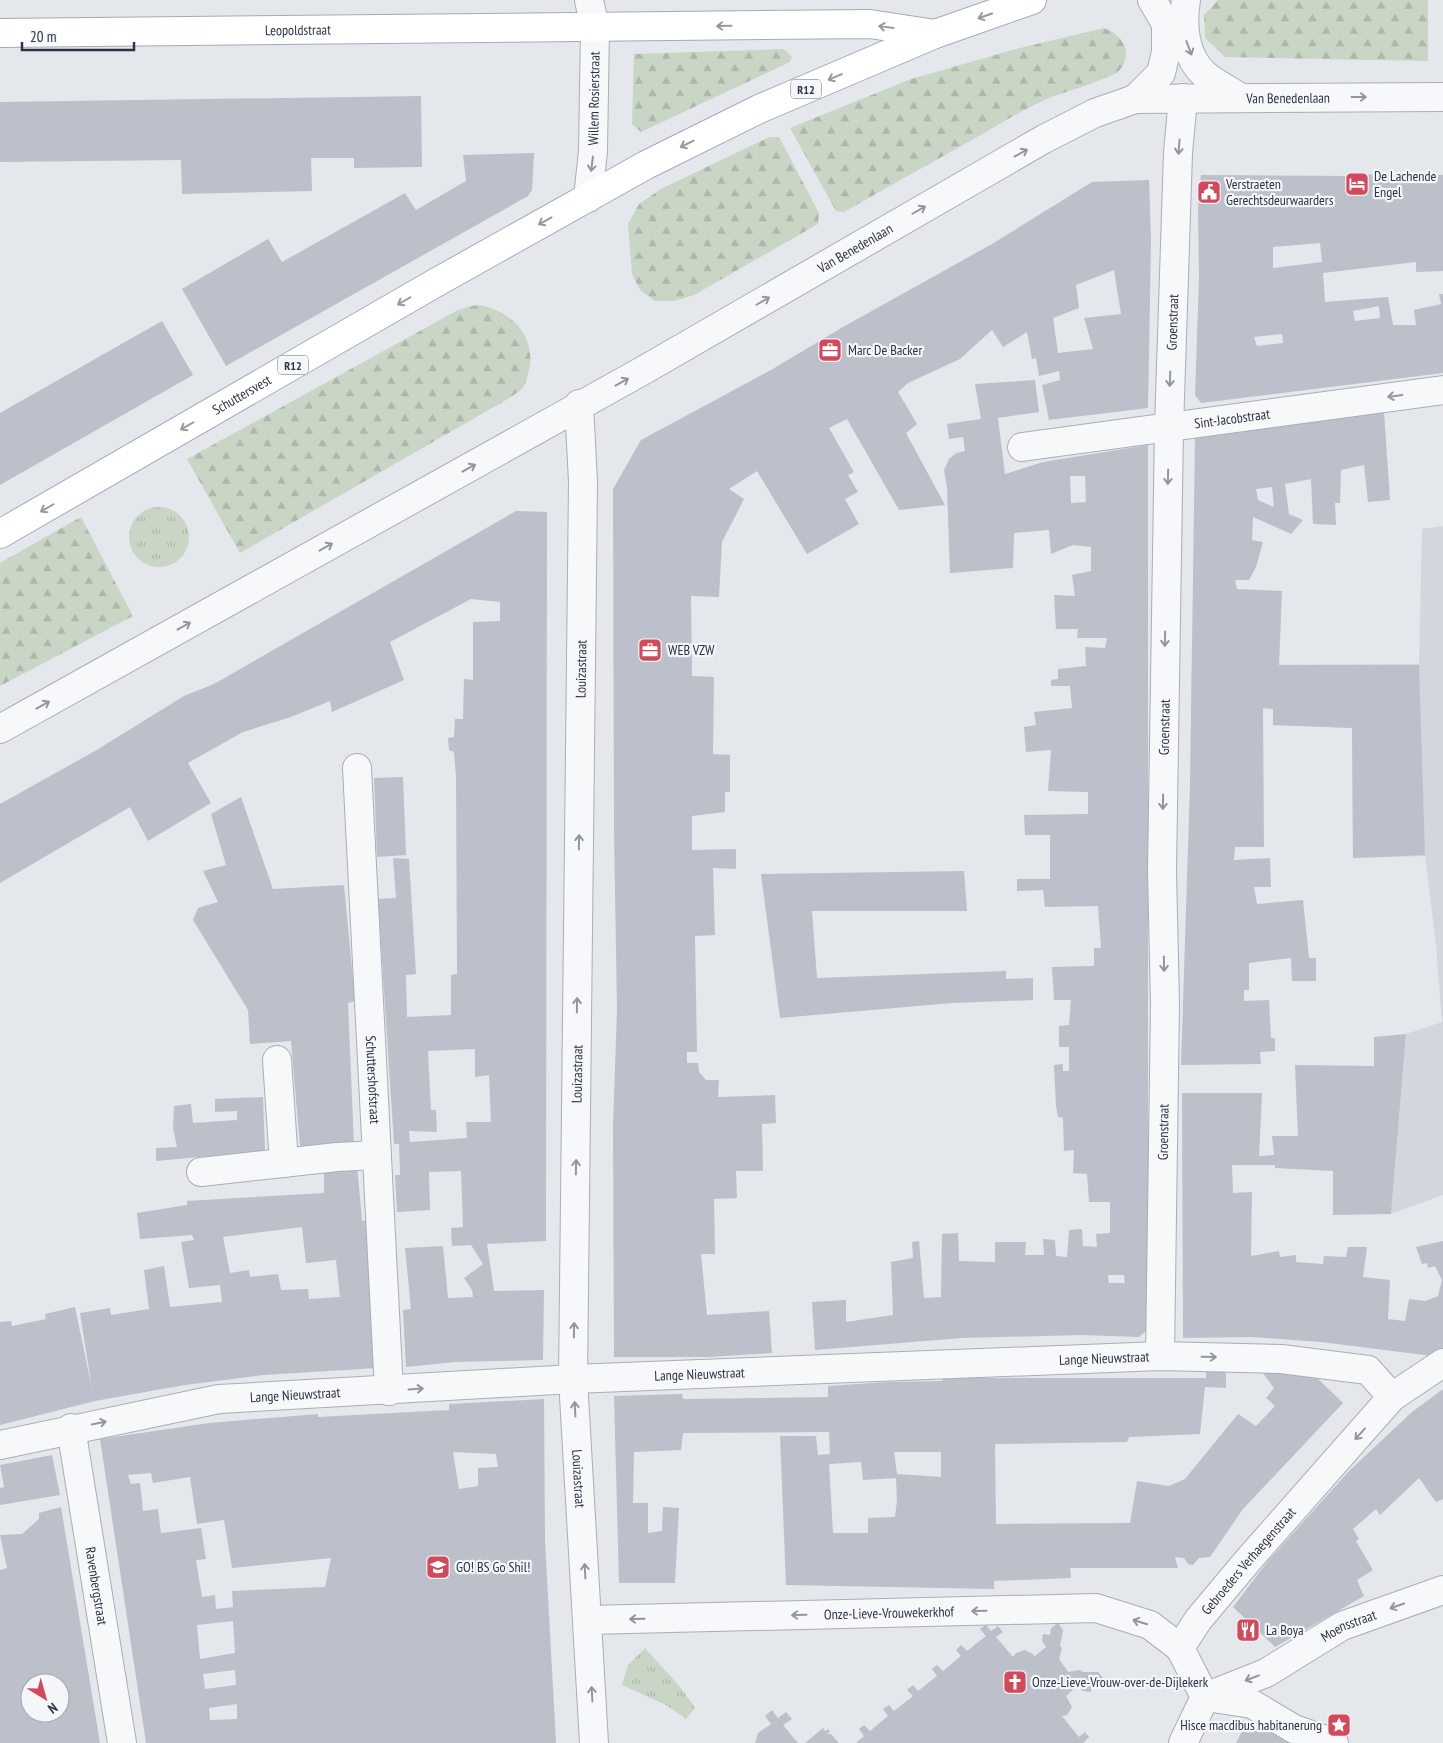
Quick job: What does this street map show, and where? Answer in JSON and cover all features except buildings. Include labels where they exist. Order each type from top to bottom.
[{"type":"main road","name":"R12","points":[[588,198],[646,165],[759,109],[935,34],[1032,0]]},
{"type":"main road","points":[[595,28],[870,24],[935,34]]},
{"type":"main road","name":"Leopoldstraat","points":[[0,33],[595,28]]},
{"type":"main road","name":"Schuttersvest","points":[[0,534],[436,282],[588,198]]},
{"type":"street","name":"Willem Rosierstraat","points":[[588,198],[593,151],[595,28],[589,0]]},
{"type":"street","name":"Van Benedenlaan","points":[[1135,99],[1161,73],[1166,52],[1166,24],[1152,0]]},
{"type":"street","points":[[1186,0],[1184,18],[1187,47],[1204,73],[1240,98]]},
{"type":"street","name":"Van Benedenlaan","points":[[579,404],[644,370],[1044,139],[1095,113],[1135,99],[1443,97]]},
{"type":"street","name":"Groenstraat","points":[[1160,1356],[1165,1004],[1162,871],[1168,428],[1178,153],[1183,98]]},
{"type":"street","name":"Sint-Jacobstraat","points":[[1022,447],[1443,390]]},
{"type":"street","points":[[0,729],[579,404]]},
{"type":"street","name":"Louizastraat","points":[[579,404],[583,482],[573,1378],[594,1743]]},
{"type":"street","name":"Schuttershofstraat","points":[[357,768],[389,1391]]},
{"type":"street","points":[[277,1060],[284,1163]]},
{"type":"street","points":[[201,1172],[377,1156]]},
{"type":"street","name":"Lange Nieuwstraat","points":[[0,1445],[71,1428],[219,1399],[389,1391],[573,1378],[1160,1356],[1281,1359],[1368,1370],[1392,1397]]},
{"type":"street","name":"Gebroeders Verhaegenstraat","points":[[1180,1648],[1198,1620],[1250,1558],[1392,1397],[1443,1363]]},
{"type":"street","name":"Ravenbergstraat","points":[[71,1428],[122,1743]]},
{"type":"street","name":"Moensstraat","points":[[1204,1697],[1266,1673],[1342,1626],[1443,1590]]},
{"type":"street","name":"Onze-Lieve-Vrouwekerkhof","points":[[588,1620],[1096,1608],[1150,1625],[1180,1648]]},
{"type":"street","points":[[1180,1648],[1204,1697]]},
{"type":"street","points":[[1183,1743],[1204,1697]]},
{"type":"street","points":[[1204,1697],[1252,1704],[1294,1729],[1334,1743]]},
{"type":"shaded area","points":[[1443,526],[1443,1195],[1391,1214],[1406,1034],[1442,1022],[1436,945],[1425,856],[1353,858],[1352,728],[1273,725],[1273,709],[1262,695],[1191,697],[1192,665],[1419,664],[1422,529]]},
{"type":"green space","points":[[1218,0],[1428,0],[1428,61],[1225,57],[1205,38],[1204,15]]},
{"type":"green space","points":[[1104,28],[1117,35],[1126,52],[1123,66],[1118,72],[1034,105],[844,212],[836,211],[790,128],[911,79],[1020,48]]},
{"type":"green space","points":[[784,49],[792,57],[790,62],[641,132],[632,124],[634,54]]},
{"type":"green space","points":[[769,137],[779,137],[819,213],[818,224],[694,295],[674,301],[655,301],[640,290],[632,274],[628,224],[639,204],[661,189]]},
{"type":"green space","points":[[476,305],[489,307],[511,319],[526,338],[530,361],[523,388],[506,400],[240,553],[187,459],[458,310]]},
{"type":"green space","points":[[159,507],[175,512],[180,516],[184,521],[189,537],[184,553],[180,558],[175,562],[159,567],[143,562],[138,558],[134,553],[129,537],[134,521],[138,516],[143,512]]},
{"type":"green space","points":[[81,517],[133,616],[0,686],[0,563]]},
{"type":"green space","points":[[645,1648],[681,1688],[695,1708],[686,1719],[666,1705],[622,1685],[628,1665]]},
{"type":"place","name":"De Lachende Engel","points":[[1357,184]]},
{"type":"place","name":"Verstraeten Gerechtsdeurwaarders","points":[[1209,192]]},
{"type":"place","name":"Marc De Backer","points":[[830,350]]},
{"type":"place","name":"WEB VZW","points":[[650,650]]},
{"type":"place","name":"GO! BS Go Shil!","points":[[438,1567]]},
{"type":"place","name":"La Boya","points":[[1248,1630]]},
{"type":"place","name":"Onze-Lieve-Vrouw-over-de-Dijlekerk","points":[[1015,1682]]},
{"type":"place","name":"Hisce macdibus habitanerung","points":[[1339,1725]]}]
